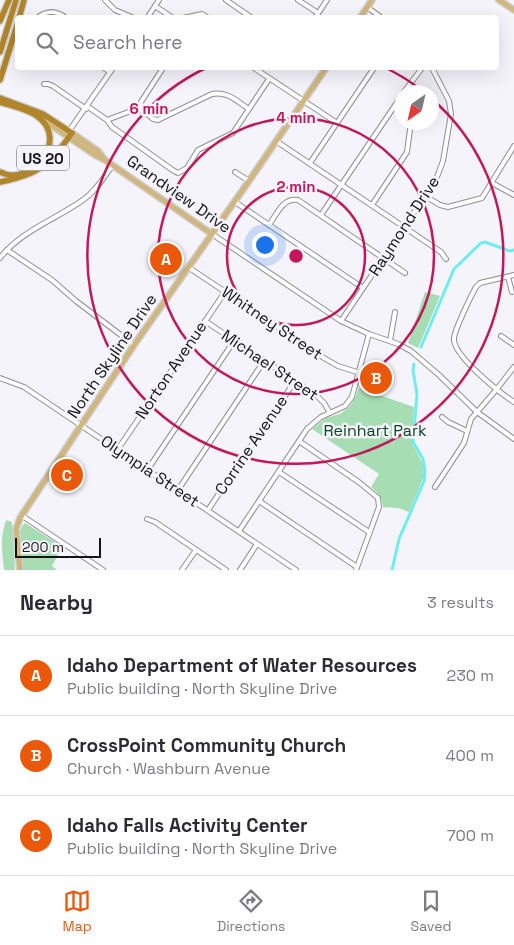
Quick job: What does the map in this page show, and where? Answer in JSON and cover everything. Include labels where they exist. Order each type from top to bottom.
[{"type":"highway","points":[[0,22],[9,0]]},
{"type":"highway","points":[[0,52],[16,0]]},
{"type":"highway","points":[[20,15],[24,0]]},
{"type":"highway","points":[[0,80],[15,32]]},
{"type":"highway","name":"Grandview Drive","points":[[3,101],[36,115]]},
{"type":"highway","name":"Grandview Drive","points":[[3,101],[43,114],[69,134]]},
{"type":"highway","name":"US 20","points":[[0,172],[11,175],[25,173],[43,159],[50,143],[47,127],[36,115]]},
{"type":"highway","points":[[25,173],[35,169],[49,157],[69,134]]},
{"type":"highway","points":[[0,182],[20,178],[41,168],[55,156],[69,134]]},
{"type":"main road","points":[[362,15],[372,0]]},
{"type":"main road","points":[[499,0],[514,10]]},
{"type":"main road","name":"North Skyline Drive","points":[[20,570],[16,529],[21,515],[134,346],[325,70]]},
{"type":"main road","name":"Grandview Drive","points":[[36,115],[69,134],[95,155],[106,160],[212,234]]},
{"type":"street","points":[[104,0],[116,10],[127,15]]},
{"type":"street","points":[[149,15],[159,0]]},
{"type":"street","points":[[226,0],[248,15]]},
{"type":"street","points":[[298,0],[318,13],[327,0]]},
{"type":"street","points":[[155,6],[168,15]]},
{"type":"street","points":[[367,7],[378,15]]},
{"type":"street","points":[[42,15],[54,12],[62,15]]},
{"type":"street","points":[[69,134],[75,128],[76,123],[110,72],[107,70]]},
{"type":"street","points":[[139,108],[162,70]]},
{"type":"street","points":[[257,70],[337,123]]},
{"type":"street","points":[[310,163],[373,70]]},
{"type":"street","points":[[409,85],[420,70]]},
{"type":"street","name":"Raymond Drive","points":[[341,321],[425,196],[437,177],[443,161],[451,114],[449,101],[433,70]]},
{"type":"street","points":[[44,84],[53,86],[107,120],[112,128],[178,173],[187,168],[198,150],[233,134],[269,78]]},
{"type":"street","points":[[139,108],[153,119],[158,120],[220,92],[249,109]]},
{"type":"street","points":[[321,215],[394,107]]},
{"type":"street","points":[[107,120],[139,108]]},
{"type":"street","points":[[372,205],[407,152],[410,130]]},
{"type":"street","points":[[276,141],[441,252],[446,258]]},
{"type":"street","points":[[425,196],[440,206],[448,207],[482,198],[514,146]]},
{"type":"street","points":[[0,258],[22,237],[84,200],[113,165]]},
{"type":"street","points":[[235,172],[249,181]]},
{"type":"street","points":[[492,183],[514,195]]},
{"type":"street","points":[[269,224],[284,203],[292,198],[298,200],[405,273]]},
{"type":"street","points":[[235,202],[363,288]]},
{"type":"street","name":"Grandview Drive","points":[[212,234],[341,321],[408,350],[477,412],[514,439]]},
{"type":"street","points":[[7,250],[52,280],[134,346]]},
{"type":"street","name":"Whitney Street","points":[[188,267],[324,358],[338,366],[360,373]]},
{"type":"street","points":[[514,275],[480,283],[476,287],[454,337],[457,349],[496,390],[514,402]]},
{"type":"street","points":[[508,277],[512,292]]},
{"type":"street","name":"Norton Avenue","points":[[118,449],[225,292]]},
{"type":"street","points":[[390,341],[394,312]]},
{"type":"street","name":"Michael Street","points":[[205,321],[320,398],[330,413]]},
{"type":"street","points":[[239,531],[312,424],[340,409],[349,401],[360,373],[369,334]]},
{"type":"street","points":[[501,336],[514,345]]},
{"type":"street","points":[[148,469],[234,341]]},
{"type":"street","points":[[178,490],[264,361]]},
{"type":"street","points":[[435,488],[464,443],[471,419],[514,367]]},
{"type":"street","name":"Olympia Street","points":[[0,378],[24,387],[296,570]]},
{"type":"street","name":"Corrine Avenue","points":[[208,510],[295,381]]},
{"type":"street","points":[[442,417],[467,431]]},
{"type":"street","points":[[259,501],[356,569],[380,504],[377,496],[299,441]]},
{"type":"street","points":[[279,472],[369,532]]},
{"type":"street","points":[[21,515],[103,570]]},
{"type":"street","points":[[147,519],[155,522],[226,570]]},
{"type":"street","points":[[240,570],[257,544]]},
{"type":"street","points":[[182,570],[196,550]]},
{"type":"green space","points":[[425,292],[440,296],[418,348],[408,343]]},
{"type":"green space","name":"Reinhart Park","points":[[359,388],[414,407],[412,443],[423,464],[424,476],[409,512],[398,508],[383,507],[382,500],[371,487],[379,474],[312,429],[326,418],[340,414],[349,407]]},
{"type":"green space","points":[[6,520],[12,522],[15,570],[4,570],[2,538]]},
{"type":"green space","points":[[25,523],[55,542],[50,550],[58,555],[52,566],[57,570],[23,570],[19,538]]},
{"type":"waterway","points":[[421,347],[454,269],[481,243],[485,242],[510,251],[514,250]]},
{"type":"waterway","points":[[392,570],[399,539],[424,481],[423,459],[413,442],[417,394],[413,371],[414,364]]},
{"type":"place","name":"Idaho Department of Water Resources","points":[[166,259]]},
{"type":"place","name":"CrossPoint Community Church","points":[[376,378]]},
{"type":"place","name":"Idaho Falls Activity Center","points":[[67,475]]}]
